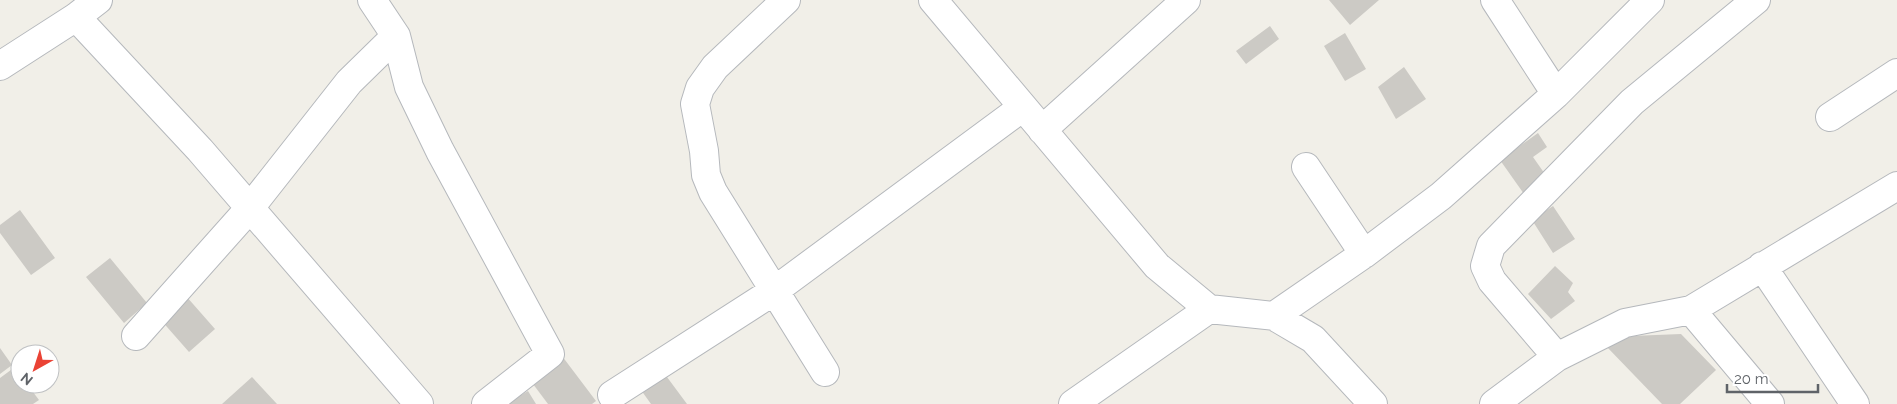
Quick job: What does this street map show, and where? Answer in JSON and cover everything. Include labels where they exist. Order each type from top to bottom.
[{"type":"street","points":[[0,66],[76,17],[98,0]]},
{"type":"street","points":[[372,0],[396,36],[409,87],[440,151],[550,354],[486,404]]},
{"type":"street","points":[[786,0],[715,67],[700,88],[695,104],[704,151],[706,175],[713,192],[825,372]]},
{"type":"street","points":[[933,0],[1157,266],[1209,309],[1274,316],[1313,338],[1373,404]]},
{"type":"street","points":[[1042,130],[1186,0]]},
{"type":"street","points":[[1495,0],[1556,94]]},
{"type":"street","points":[[1274,316],[1364,254],[1441,196],[1556,94],[1650,0]]},
{"type":"street","points":[[1557,357],[1492,281],[1485,266],[1491,246],[1632,102],[1756,0]]},
{"type":"street","points":[[76,17],[200,150],[419,404]]},
{"type":"street","points":[[136,336],[249,209],[350,82],[396,36]]},
{"type":"street","points":[[1830,117],[1897,73]]},
{"type":"street","points":[[612,395],[774,291],[1023,107]]},
{"type":"street","points":[[1306,167],[1364,254]]},
{"type":"street","points":[[1494,404],[1557,357],[1625,323],[1690,310],[1897,186]]},
{"type":"street","points":[[1762,266],[1855,404]]},
{"type":"street","points":[[1073,404],[1209,309]]},
{"type":"street","points":[[1690,310],[1770,404]]},
{"type":"building","points":[[1329,0],[1379,0],[1350,25]]},
{"type":"building","points":[[1270,26],[1279,39],[1246,64],[1236,51]]},
{"type":"building","points":[[1345,33],[1366,69],[1345,81],[1324,46]]},
{"type":"building","points":[[1404,67],[1426,99],[1396,119],[1378,87]]},
{"type":"building","points":[[1538,133],[1547,147],[1533,157],[1547,177],[1524,194],[1500,160]]},
{"type":"building","points":[[1553,206],[1575,239],[1553,253],[1532,220]]},
{"type":"building","points":[[20,210],[55,258],[31,275],[0,233],[0,225]]},
{"type":"building","points":[[110,258],[147,303],[124,323],[86,277]]},
{"type":"building","points":[[1555,266],[1573,283],[1568,292],[1575,301],[1551,319],[1528,294]]},
{"type":"building","points":[[186,296],[215,329],[189,352],[160,319]]},
{"type":"building","points":[[1681,334],[1716,370],[1680,404],[1662,404],[1606,346],[1631,336]]},
{"type":"building","points":[[0,348],[10,362],[10,366],[0,374]]},
{"type":"building","points":[[562,356],[596,401],[592,404],[548,404],[530,380]]},
{"type":"building","points":[[10,371],[10,394],[34,394],[39,400],[33,404],[0,404],[0,378]]},
{"type":"building","points":[[664,373],[687,404],[651,404],[641,390]]},
{"type":"building","points":[[252,377],[277,404],[222,404]]},
{"type":"building","points":[[528,391],[536,404],[493,404],[515,394],[518,397]]}]
